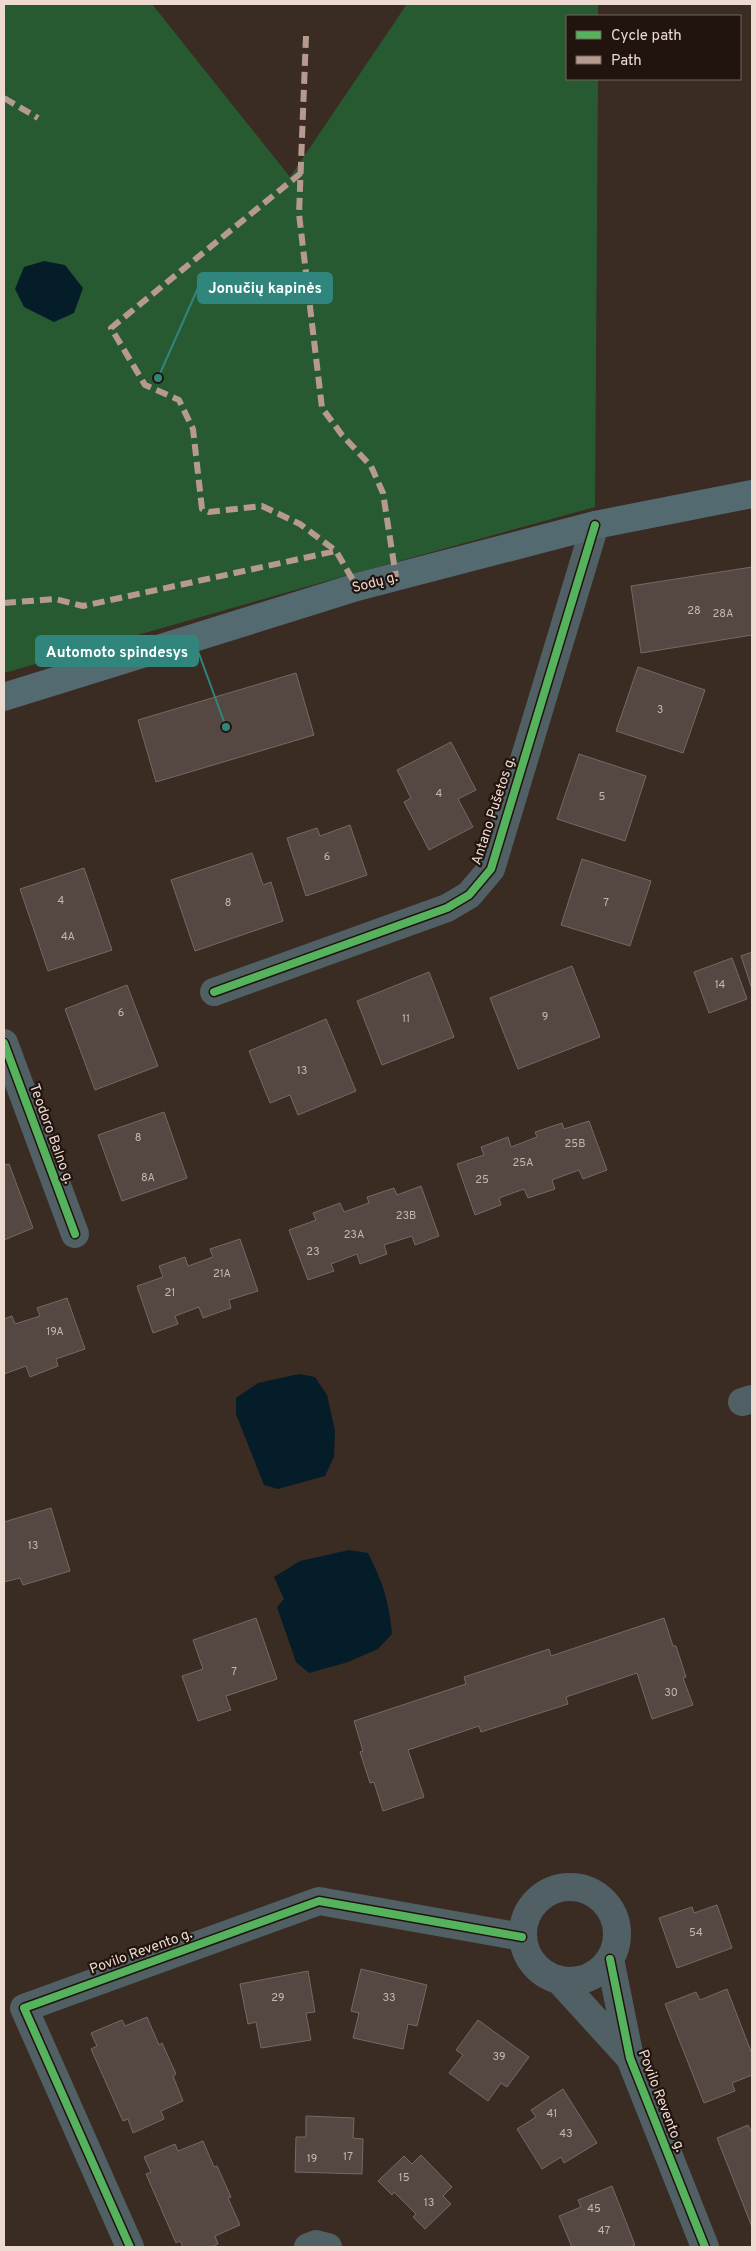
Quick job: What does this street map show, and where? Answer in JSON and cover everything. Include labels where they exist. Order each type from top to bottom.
[{"type":"main road","name":"Sodų g.","points":[[4,697],[356,587],[595,525],[752,494]]},
{"type":"street","name":"Antano Pušetos g.","points":[[214,992],[447,908],[469,895],[485,876],[490,869],[595,525]]},
{"type":"street","name":"Teodoro Balno g.","points":[[4,1043],[75,1234]]},
{"type":"street","name":"Povilo Revento g.","points":[[630,2058],[558,1980],[544,1974],[533,1964],[526,1951],[522,1937],[524,1922],[530,1908],[539,1898],[552,1890],[566,1886],[581,1888],[595,1894],[606,1903],[614,1916],[617,1930],[616,1945],[610,1959],[630,2058],[705,2247]]},
{"type":"street","name":"Povilo Revento g.","points":[[130,2247],[24,2008],[318,1901],[522,1937]]},
{"type":"street","points":[[558,1980],[573,1981],[587,1977],[600,1970],[610,1959]]},
{"type":"street","points":[[308,2247],[316,2244],[328,2247]]},
{"type":"green space","points":[[4,4],[152,4],[290,177],[407,4],[598,4],[598,15],[566,15],[566,80],[598,80],[595,507],[4,673]]},
{"type":"water","points":[[44,261],[65,265],[83,288],[74,313],[54,322],[24,307],[15,289],[24,267]]},
{"type":"water","points":[[299,1374],[315,1377],[327,1395],[335,1431],[334,1457],[325,1476],[278,1489],[264,1485],[236,1414],[236,1398],[258,1383]]},
{"type":"water","points":[[349,1550],[368,1553],[384,1592],[392,1634],[378,1649],[348,1662],[309,1673],[296,1662],[277,1607],[284,1599],[274,1577],[300,1561]]},
{"type":"building","points":[[752,567],[752,635],[641,653],[631,586]]},
{"type":"building","points":[[638,667],[705,690],[683,753],[616,731]]},
{"type":"building","points":[[296,673],[314,735],[156,782],[138,720]]},
{"type":"building","points":[[451,742],[476,790],[458,799],[473,827],[429,850],[404,802],[411,798],[397,770]]},
{"type":"building","points":[[579,754],[646,776],[625,841],[557,819]]},
{"type":"building","points":[[350,825],[367,875],[306,896],[287,838],[317,828],[320,836]]},
{"type":"building","points":[[252,853],[263,885],[271,882],[283,921],[195,951],[171,880]]},
{"type":"building","points":[[582,859],[651,881],[630,946],[561,925]]},
{"type":"building","points":[[84,868],[112,950],[48,971],[20,889]]},
{"type":"building","points":[[752,952],[752,989],[741,956]]},
{"type":"building","points":[[732,958],[747,999],[709,1013],[694,972]]},
{"type":"building","points":[[572,966],[600,1037],[518,1069],[490,998]]},
{"type":"building","points":[[429,972],[454,1037],[382,1065],[357,1001]]},
{"type":"building","points":[[127,985],[158,1066],[95,1090],[65,1009]]},
{"type":"building","points":[[326,1019],[356,1091],[298,1115],[290,1095],[270,1103],[249,1051]]},
{"type":"building","points":[[164,1112],[187,1178],[122,1201],[98,1135]]},
{"type":"building","points":[[589,1121],[607,1170],[583,1179],[579,1170],[552,1180],[555,1189],[528,1198],[524,1189],[499,1198],[501,1205],[475,1215],[457,1164],[484,1155],[481,1147],[508,1137],[511,1147],[537,1137],[535,1132],[562,1123],[564,1129]]},
{"type":"building","points":[[9,1164],[33,1228],[4,1240],[4,1165]]},
{"type":"building","points":[[421,1186],[439,1236],[415,1245],[412,1236],[384,1245],[387,1254],[360,1264],[357,1254],[331,1264],[334,1271],[308,1280],[289,1230],[316,1220],[313,1213],[340,1203],[344,1212],[369,1203],[367,1197],[394,1188],[397,1195]]},
{"type":"building","points":[[240,1239],[258,1291],[229,1300],[231,1308],[203,1318],[199,1307],[175,1316],[178,1324],[153,1333],[137,1286],[163,1277],[159,1266],[185,1257],[188,1266],[213,1257],[210,1249]]},
{"type":"building","points":[[67,1298],[85,1349],[56,1359],[58,1366],[30,1377],[26,1366],[4,1374],[4,1319],[12,1316],[15,1324],[40,1316],[37,1308]]},
{"type":"building","points":[[51,1508],[70,1571],[23,1585],[20,1578],[4,1582],[4,1522]]},
{"type":"building","points":[[256,1618],[277,1679],[226,1696],[231,1710],[198,1721],[182,1676],[203,1669],[193,1640]]},
{"type":"building","points":[[664,1618],[673,1646],[676,1646],[686,1677],[683,1678],[693,1705],[652,1719],[637,1673],[566,1697],[568,1704],[481,1732],[479,1726],[408,1750],[424,1797],[383,1811],[374,1782],[370,1783],[360,1752],[363,1751],[354,1721],[466,1684],[464,1677],[549,1649],[551,1656]]},
{"type":"building","points":[[717,1905],[732,1948],[677,1968],[659,1918],[692,1907],[694,1913]]},
{"type":"building","points":[[361,1969],[427,1985],[417,2026],[408,2024],[403,2049],[353,2038],[359,2013],[351,2011]]},
{"type":"building","points":[[308,1971],[315,2012],[306,2013],[311,2040],[261,2048],[256,2022],[248,2024],[240,1984]]},
{"type":"building","points":[[727,1989],[752,2054],[752,2075],[732,2083],[735,2091],[704,2103],[665,2004],[696,1992],[700,2000]]},
{"type":"building","points":[[147,2017],[159,2045],[162,2043],[176,2074],[173,2076],[183,2101],[161,2111],[164,2119],[133,2133],[128,2119],[123,2121],[91,2049],[97,2046],[91,2033],[122,2020],[125,2026]]},
{"type":"building","points":[[478,2020],[529,2057],[507,2087],[501,2083],[488,2101],[449,2073],[463,2055],[456,2050]]},
{"type":"building","points":[[563,2089],[597,2143],[564,2163],[561,2157],[542,2169],[517,2129],[536,2117],[531,2110]]},
{"type":"building","points":[[306,2116],[354,2118],[353,2138],[363,2139],[362,2174],[295,2172],[296,2137],[306,2137]]},
{"type":"building","points":[[748,2125],[752,2133],[752,2227],[717,2138]]},
{"type":"building","points":[[203,2141],[214,2167],[217,2166],[231,2197],[228,2198],[240,2225],[215,2236],[218,2244],[211,2247],[183,2247],[180,2241],[176,2243],[146,2174],[151,2172],[144,2157],[175,2144],[178,2151]]},
{"type":"building","points":[[421,2155],[452,2187],[443,2196],[451,2204],[425,2229],[413,2217],[416,2214],[394,2192],[392,2195],[378,2181],[404,2156],[412,2164]]},
{"type":"building","points":[[612,2186],[635,2245],[629,2247],[572,2247],[559,2216],[581,2207],[578,2200]]},
{"type":"marked path","points":[[306,36],[299,214],[322,408],[342,435],[371,466],[383,493],[396,577]]},
{"type":"marked path","points":[[4,98],[38,118]]},
{"type":"marked path","points":[[301,173],[111,328],[145,385],[179,400],[193,429],[202,509],[209,512],[262,506],[300,524],[336,551],[357,587]]},
{"type":"marked path","points":[[4,603],[55,599],[83,606],[336,551]]},
{"type":"cycle path","points":[[214,992],[447,908],[469,895],[491,869],[595,525]]},
{"type":"cycle path","points":[[4,1043],[75,1234]]},
{"type":"cycle path","points":[[130,2247],[24,2008],[319,1901],[522,1937]]},
{"type":"cycle path","points":[[610,1959],[630,2058],[705,2247]]},
{"type":"place","name":"Jonučių kapinės","points":[[158,378]]},
{"type":"place","name":"Automoto spindesys","points":[[226,727]]}]
